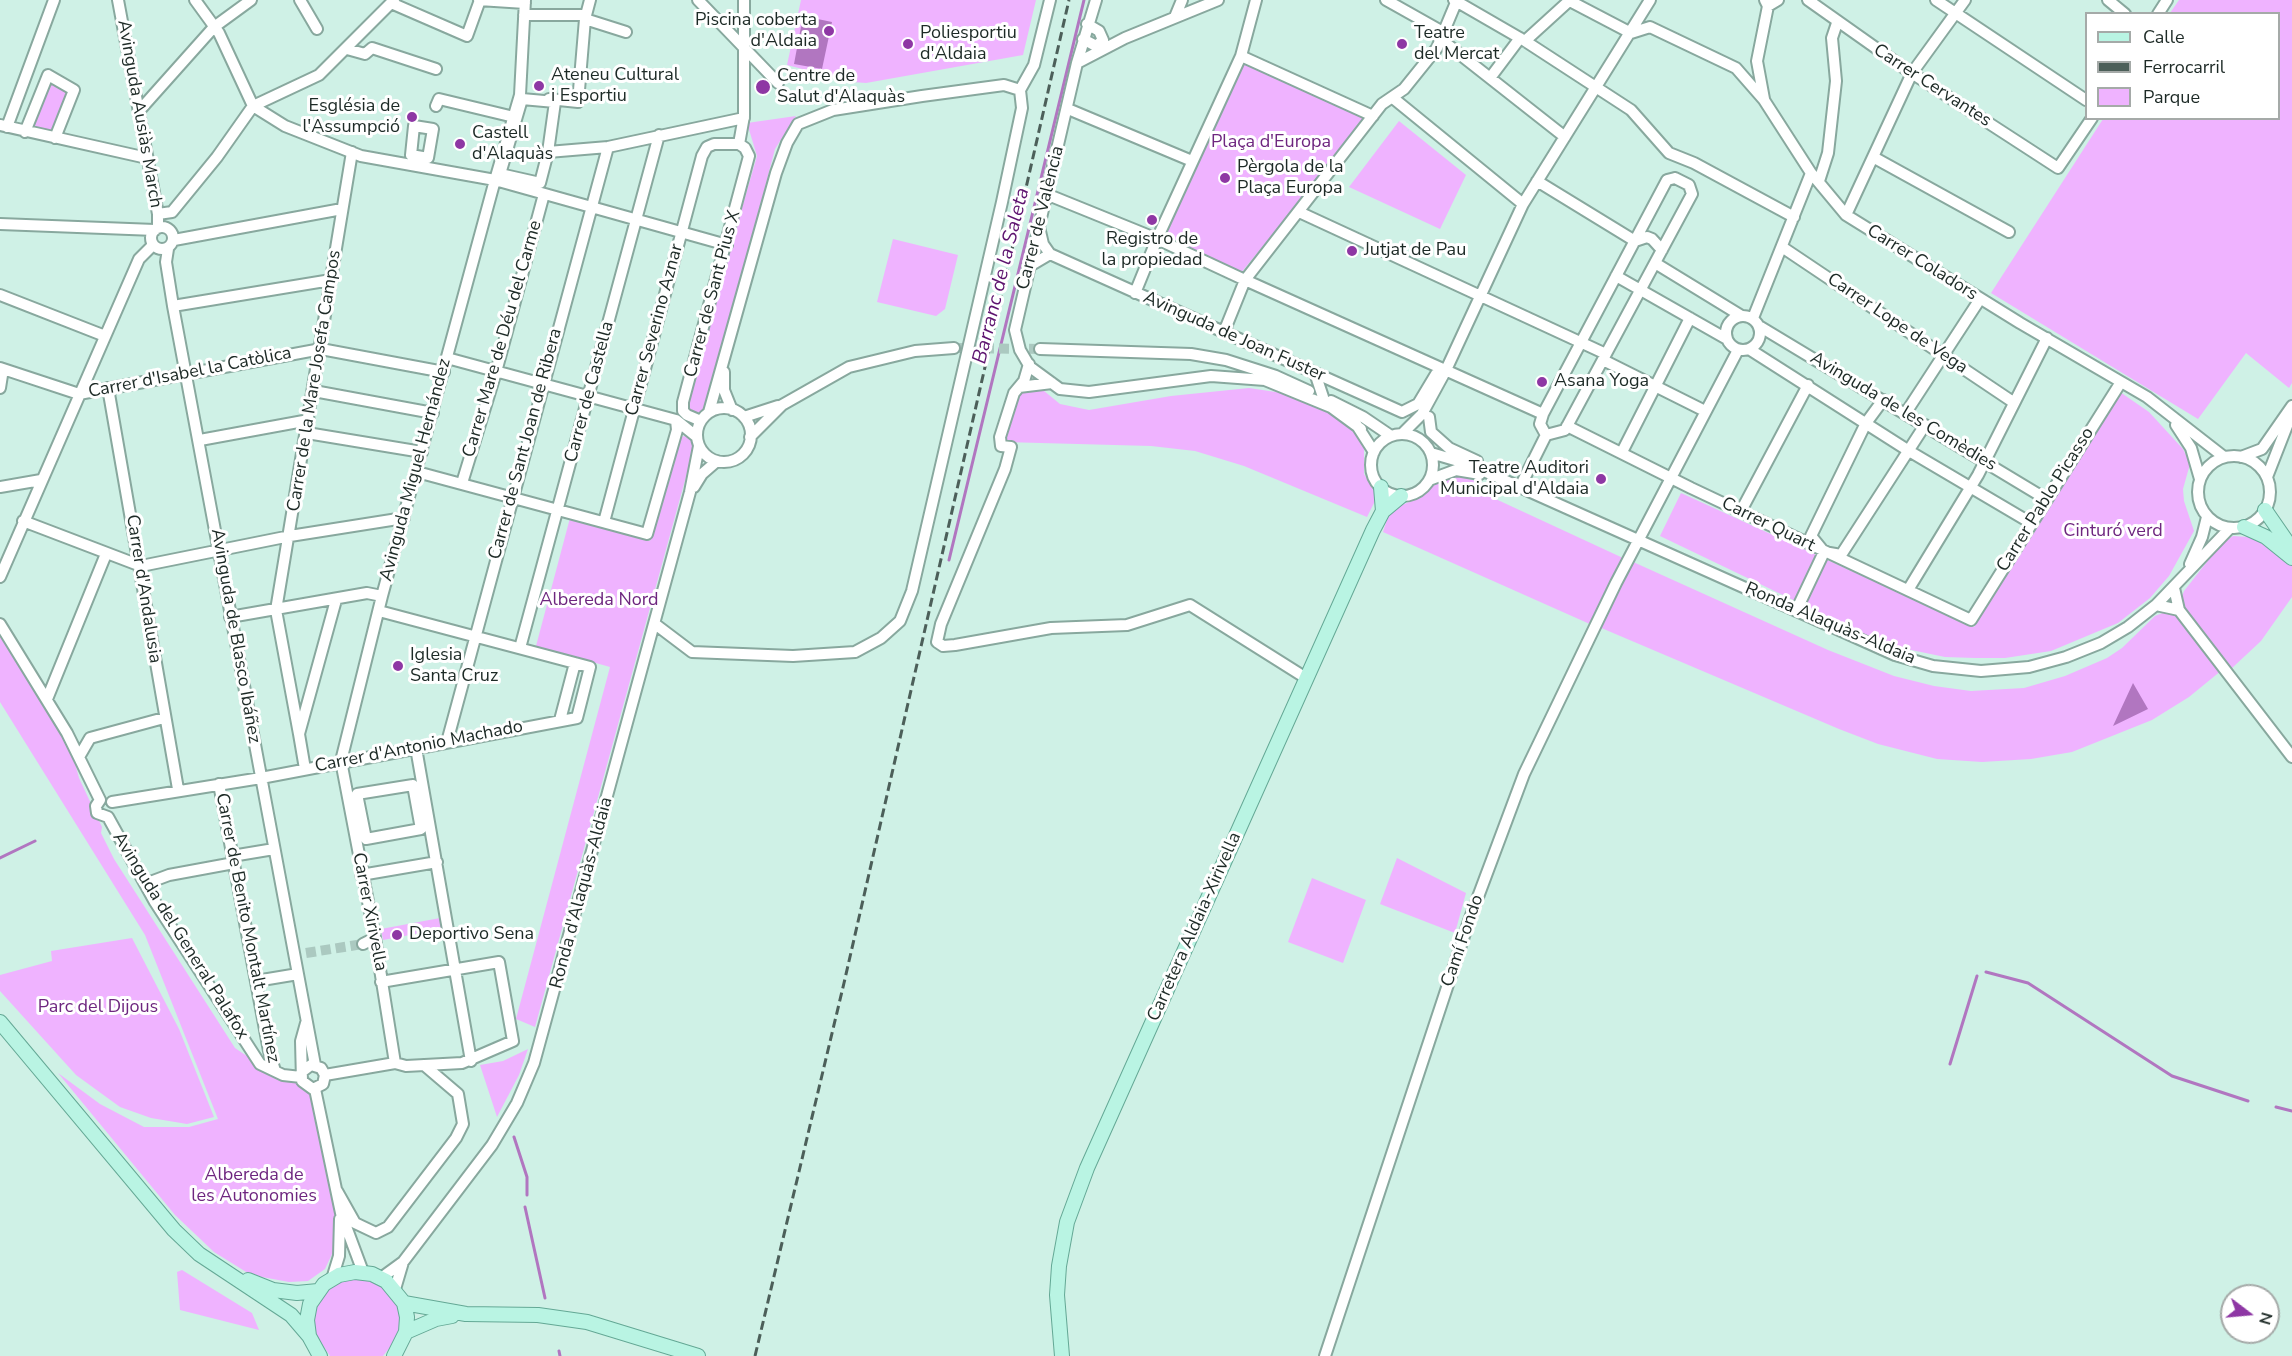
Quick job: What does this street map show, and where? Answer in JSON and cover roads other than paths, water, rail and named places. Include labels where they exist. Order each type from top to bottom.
[{"type":"main road","name":"Carretera Aldaia-Xirivella","points":[[1381,487],[1383,511]]},
{"type":"main road","name":"Carretera Aldaia-Xirivella","points":[[1062,1356],[1056,1295],[1067,1222],[1087,1168],[1383,511],[1401,496]]},
{"type":"main road","points":[[2265,510],[2292,549]]},
{"type":"main road","points":[[2244,527],[2266,537],[2292,558]]},
{"type":"main road","points":[[0,1022],[174,1230],[199,1254],[291,1315],[309,1336],[320,1356]]},
{"type":"main road","points":[[309,1336],[309,1312],[318,1290],[332,1279],[347,1273],[363,1272],[381,1278],[395,1289],[404,1303],[407,1317],[406,1332],[394,1356]]},
{"type":"main road","points":[[230,1274],[273,1290],[297,1293],[318,1290]]},
{"type":"main road","points":[[404,1303],[466,1314],[538,1315],[587,1322],[698,1356]]},
{"type":"main road","points":[[406,1332],[436,1319],[466,1314]]},
{"type":"street","points":[[54,0],[3,126],[147,158]]},
{"type":"street","name":"Avinguda Ausiàs March","points":[[118,0],[158,214],[156,229]]},
{"type":"street","points":[[195,0],[214,27],[248,90],[253,106],[285,126],[352,152],[424,162],[727,245]]},
{"type":"street","points":[[139,111],[214,27],[251,0]]},
{"type":"street","points":[[300,0],[317,29]]},
{"type":"street","points":[[158,214],[172,212],[253,106],[319,75],[347,50],[392,2],[467,36],[479,0],[525,2]]},
{"type":"street","points":[[520,95],[578,102],[585,17],[590,0]]},
{"type":"street","points":[[699,0],[778,83]]},
{"type":"street","points":[[739,144],[744,118],[744,0]]},
{"type":"street","points":[[655,624],[692,652],[793,656],[855,652],[881,638],[900,621],[912,591],[1002,202],[1022,108],[1020,90],[1034,65],[1050,0]]},
{"type":"street","name":"Carrer de València","points":[[1029,364],[1020,350],[1015,330],[1038,225],[1068,110],[1077,63],[1096,0]]},
{"type":"street","points":[[1175,17],[1182,0]]},
{"type":"street","points":[[1083,39],[1100,42],[1125,38],[1218,0]]},
{"type":"street","points":[[1136,293],[1157,239],[1241,56],[1256,0]]},
{"type":"street","points":[[1386,0],[1443,37],[1490,78],[1565,137]]},
{"type":"street","points":[[1490,78],[1523,40],[1569,0],[1631,33],[1650,27],[1647,18],[1650,0]]},
{"type":"street","points":[[1495,476],[1456,470],[1429,480],[1417,492],[1401,496],[1381,487],[1371,468],[1374,452],[1382,442],[1397,435],[1422,414],[1446,370],[1523,204],[1650,0]]},
{"type":"street","points":[[1764,100],[1757,61],[1766,3],[1778,0]]},
{"type":"street","name":"Carrer Cervantes","points":[[1808,0],[1837,23],[2058,168],[2091,120]]},
{"type":"street","points":[[1936,0],[2085,99]]},
{"type":"street","points":[[1846,215],[1912,73],[1954,12],[1965,0]]},
{"type":"street","points":[[2108,0],[2123,12]]},
{"type":"street","points":[[1224,332],[1245,280],[1382,104],[1404,89],[1443,37],[1456,1],[1523,40],[1631,110],[1669,153],[1694,163],[1794,217]]},
{"type":"street","name":"Avinguda Miguel Hernández","points":[[341,761],[382,596],[520,95],[525,2]]},
{"type":"street","points":[[524,15],[585,17],[626,32]]},
{"type":"street","points":[[1616,276],[1743,349],[1758,341],[1756,322],[1782,247],[1794,217],[1828,153],[1836,81],[1832,38],[1837,23]]},
{"type":"street","points":[[1088,24],[1100,42]]},
{"type":"street","name":"Carrer Coladors","points":[[1650,27],[1736,68],[1764,100],[1815,177],[1846,215],[1980,299],[2121,381],[2169,415]]},
{"type":"street","points":[[1077,63],[1100,42],[1125,38]]},
{"type":"street","points":[[347,50],[365,54],[372,48],[436,69]]},
{"type":"street","points":[[1241,56],[1373,116]]},
{"type":"street","points":[[1736,68],[1757,61]]},
{"type":"street","points":[[25,132],[48,75],[74,90],[55,138]]},
{"type":"street","points":[[710,412],[776,173],[787,143],[798,124],[833,110],[911,98],[1004,85],[1020,90]]},
{"type":"street","points":[[1393,98],[1523,204]]},
{"type":"street","points":[[436,106],[439,99],[514,117]]},
{"type":"street","points":[[522,99],[555,102],[549,152],[540,183],[500,174],[522,99]]},
{"type":"street","points":[[1068,110],[1192,161]]},
{"type":"street","points":[[549,152],[608,147],[744,118]]},
{"type":"street","points":[[414,126],[433,129],[428,158],[424,162],[411,155],[414,126]]},
{"type":"street","name":"Carrer de Castella","points":[[520,648],[659,135]]},
{"type":"street","name":"Carrer Severino Aznar","points":[[604,522],[702,156],[707,147],[714,144],[739,144]]},
{"type":"street","name":"Carrer de Sant Pius X","points":[[701,421],[683,411],[683,402],[727,245],[749,156],[745,148],[739,144]]},
{"type":"street","name":"Carrer de Sant Joan de Ribera","points":[[447,742],[608,147]]},
{"type":"street","name":"Carrer de la Mare Josefa Campos","points":[[276,610],[352,152]]},
{"type":"street","points":[[1873,157],[2009,232]]},
{"type":"street","points":[[1520,488],[1546,435],[1565,430],[1568,426],[1692,194],[1689,185],[1676,178],[1667,180],[1544,414],[1539,424],[1546,435]]},
{"type":"street","points":[[1537,181],[1635,241],[1647,237],[1662,250]]},
{"type":"street","name":"Carrer Mare de Déu del Carme","points":[[462,483],[496,372],[544,194]]},
{"type":"street","points":[[1046,194],[1157,239],[1544,414]]},
{"type":"street","points":[[153,245],[159,249],[173,242],[342,209]]},
{"type":"street","name":"Avinguda Ausiàs March","points":[[172,212],[173,242]]},
{"type":"street","points":[[1299,212],[1581,343],[1655,386],[1705,411]]},
{"type":"street","points":[[0,224],[169,229],[173,242]]},
{"type":"street","points":[[1028,267],[1050,254],[1042,244],[1038,225]]},
{"type":"street","points":[[153,245],[152,235],[156,229]]},
{"type":"street","name":"Avinguda de Blasco Ibáñez","points":[[173,242],[166,262],[173,306],[188,374],[218,551],[274,849],[300,953],[298,974],[315,1065]]},
{"type":"street","points":[[0,577],[139,259],[153,245]]},
{"type":"street","name":"Carrer Lope de Vega","points":[[1782,247],[2013,402]]},
{"type":"street","name":"Avinguda de Joan Fuster","points":[[1050,254],[1402,412],[1418,404],[1436,374],[1446,370]]},
{"type":"street","points":[[1655,263],[1740,315],[1756,322]]},
{"type":"street","points":[[173,306],[331,280]]},
{"type":"street","points":[[0,296],[105,336]]},
{"type":"street","points":[[1905,414],[1980,299]]},
{"type":"street","points":[[1725,338],[1729,324],[1740,315]]},
{"type":"street","points":[[1622,452],[1690,318]]},
{"type":"street","name":"Avinguda de les Comèdies","points":[[1756,322],[2046,499]]},
{"type":"street","points":[[1908,590],[1971,487],[2047,338]]},
{"type":"street","name":"Ronda d'Alaquàs-Aldaia","points":[[744,417],[782,405],[849,367],[915,351],[954,348]]},
{"type":"street","name":"Carrer d'Isabel la Catòlica","points":[[79,394],[321,349],[444,372]]},
{"type":"street","points":[[1040,349],[1191,354],[1226,360],[1276,376],[1397,435],[1413,435],[1428,448],[1638,540]]},
{"type":"street","name":"Avinguda de les Comèdies","points":[[1743,349],[1808,385],[1909,451],[2031,523]]},
{"type":"street","name":"Camí Fondo","points":[[1325,1356],[1469,921],[1533,755],[1638,540],[1705,411],[1743,349]]},
{"type":"street","points":[[447,358],[675,420],[698,442],[703,453],[717,461]]},
{"type":"street","points":[[724,359],[724,390],[732,410]]},
{"type":"street","points":[[1306,678],[1247,644],[1190,605],[1127,624],[1051,628],[955,645],[943,646],[937,642],[941,624],[1005,469],[1011,447],[1001,446],[1000,437],[1007,411],[1029,364],[1059,389],[1089,392],[1211,376],[1265,380],[1331,407],[1361,429]]},
{"type":"street","points":[[0,388],[1,369],[79,394]]},
{"type":"street","points":[[1429,480],[1433,467],[1428,448],[1430,417],[1446,370]]},
{"type":"street","points":[[1315,373],[1323,397]]},
{"type":"street","name":"Carrer Pablo Picasso","points":[[1971,620],[2121,381]]},
{"type":"street","points":[[1018,387],[1052,383]]},
{"type":"street","points":[[1742,511],[1808,385]]},
{"type":"street","name":"Carrer d'Andalusia","points":[[108,388],[141,566],[164,718],[178,789]]},
{"type":"street","points":[[314,391],[433,413]]},
{"type":"street","points":[[1883,400],[1866,423],[1811,536],[1824,552],[1841,555],[1925,425]]},
{"type":"street","points":[[1335,403],[1361,429],[1374,452]]},
{"type":"street","name":"Ronda d'Alaquàs-Aldaia","points":[[690,492],[702,474],[717,461],[735,459],[748,446],[750,437],[782,405]]},
{"type":"street","points":[[2200,479],[2214,462],[2224,457],[2241,457],[2262,448],[2292,406]]},
{"type":"street","points":[[701,421],[717,409],[732,410],[744,417],[750,437]]},
{"type":"street","points":[[2169,415],[2191,448],[2200,479],[2198,500],[2207,517],[2214,523],[2230,528],[2244,527],[2260,518],[2265,510],[2269,500],[2267,477],[2292,413]]},
{"type":"street","points":[[2169,415],[2224,457]]},
{"type":"street","points":[[1430,417],[1431,432],[1449,448],[1481,462],[1495,476]]},
{"type":"street","points":[[200,440],[309,420]]},
{"type":"street","points":[[417,472],[647,534],[677,430],[675,420]]},
{"type":"street","name":"Ronda d'Alaquàs-Aldaia","points":[[403,1262],[492,1144],[517,1103],[534,1063],[690,492],[701,421]]},
{"type":"street","name":"Carrer Quart","points":[[1568,426],[1824,552],[1971,620]]},
{"type":"street","points":[[307,433],[422,452]]},
{"type":"street","points":[[2241,457],[2261,468],[2267,477]]},
{"type":"street","points":[[0,487],[41,480]]},
{"type":"street","name":"Ronda Alaquàs-Aldaia","points":[[2183,578],[2202,537],[2207,517]]},
{"type":"street","points":[[23,521],[141,566],[290,536],[404,518]]},
{"type":"street","name":"Ronda Alaquàs-Aldaia","points":[[1638,540],[1895,655],[1933,666],[1981,671],[2029,667],[2067,657],[2101,643],[2128,627],[2174,588],[2230,528]]},
{"type":"street","points":[[1796,611],[1824,552]]},
{"type":"street","points":[[47,699],[106,554]]},
{"type":"street","points":[[2174,588],[2179,610],[2292,757]]},
{"type":"street","points":[[230,617],[367,593],[382,596]]},
{"type":"street","points":[[299,734],[336,600]]},
{"type":"street","points":[[2156,604],[2179,610]]},
{"type":"street","points":[[276,610],[305,769]]},
{"type":"street","points":[[379,611],[575,663],[560,720]]},
{"type":"street","points":[[0,624],[47,699],[100,800]]},
{"type":"street","name":"Carrer d'Antonio Machado","points":[[112,802],[178,789],[261,778],[577,718],[590,668],[575,663]]},
{"type":"street","points":[[79,757],[90,738],[164,718]]},
{"type":"street","points":[[416,748],[471,1061]]},
{"type":"street","name":"Carrer Xirivella","points":[[341,761],[361,875],[375,938],[395,1063]]},
{"type":"street","name":"Carrer de Benito Montalt Martínez","points":[[219,784],[269,1049],[276,1071]]},
{"type":"street","points":[[413,785],[421,829],[366,840],[357,794],[413,785]]},
{"type":"street","points":[[106,799],[112,802],[114,811],[108,817],[97,813],[96,806],[100,800],[106,799]]},
{"type":"street","name":"Avinguda del General Palafox","points":[[108,817],[146,884],[260,1064],[276,1071],[302,1074]]},
{"type":"street","points":[[146,884],[169,875],[274,849]]},
{"type":"street","points":[[361,875],[436,862]]},
{"type":"street","points":[[363,944],[375,938]]},
{"type":"street","points":[[325,1075],[395,1063],[424,1065],[471,1061],[513,1041],[500,962],[456,967],[381,982]]},
{"type":"street","points":[[256,981],[298,974]]},
{"type":"street","name":"Avinguda de Blasco Ibáñez","points":[[302,1074],[301,1041],[306,1023]]},
{"type":"street","name":"Avinguda del General Palafox","points":[[253,1054],[260,1054],[269,1049]]},
{"type":"street","points":[[315,1065],[321,1068],[325,1075],[323,1084],[315,1089],[307,1087],[302,1074],[315,1065]]},
{"type":"street","points":[[337,1191],[355,1223],[376,1233],[388,1227],[456,1138],[463,1124],[458,1094],[424,1065]]},
{"type":"street","points":[[315,1089],[340,1212],[339,1256],[332,1279]]},
{"type":"street","points":[[340,1212],[363,1272]]},
{"type":"street","points":[[381,1278],[403,1262]]},
{"type":"street","points":[[395,1289],[403,1262]]},
{"type":"waterway","name":"Barranc de la Saleta","points":[[949,560],[1084,0]]},
{"type":"waterway","points":[[0,858],[35,841]]},
{"type":"waterway","points":[[1986,972],[2028,983],[2172,1076],[2248,1101]]},
{"type":"waterway","points":[[1950,1064],[1977,976]]},
{"type":"waterway","points":[[2276,1107],[2292,1111]]},
{"type":"waterway","points":[[514,1137],[527,1177],[527,1195]]},
{"type":"waterway","points":[[525,1207],[545,1298]]},
{"type":"waterway","points":[[559,1351],[560,1356]]},
{"type":"tunnel","points":[[954,348],[1040,349]]},
{"type":"tunnel","points":[[306,953],[363,944]]},
{"type":"railway","points":[[755,1356],[844,983],[1069,0]]},
{"type":"place","name":"Piscina coberta d'Aldaia","points":[[829,31]]},
{"type":"place","name":"Poliesportiu d'Aldaia","points":[[908,44]]},
{"type":"place","name":"Teatre del Mercat","points":[[1402,44]]},
{"type":"place","name":"Ateneu Cultural i Esportiu","points":[[539,86]]},
{"type":"place","name":"Centre de Salut d'Alaquàs","points":[[763,87]]},
{"type":"place","name":"Església de l'Assumpció","points":[[412,117]]},
{"type":"place","name":"Castell d'Alaquàs","points":[[460,144]]},
{"type":"place","name":"Pèrgola de la Plaça Europa","points":[[1225,178]]},
{"type":"place","name":"Registro de la propiedad","points":[[1152,220]]},
{"type":"place","name":"Jutjat de Pau","points":[[1352,251]]},
{"type":"place","name":"Asana Yoga","points":[[1542,382]]},
{"type":"place","name":"Teatre Auditori Municipal d'Aldaia","points":[[1601,479]]},
{"type":"place","name":"Iglesia Santa Cruz","points":[[398,666]]},
{"type":"place","name":"Deportivo Sena","points":[[397,935]]},
{"type":"park label","name":"Plaça d'Europa","points":[[1271,143]]},
{"type":"park label","name":"Cinturó verd","points":[[2113,532]]},
{"type":"park label","name":"Albereda Nord","points":[[599,601]]},
{"type":"park label","name":"Parc del Dijous","points":[[98,1008]]},
{"type":"park label","name":"Albereda de les Autonomies","points":[[254,1186]]}]
